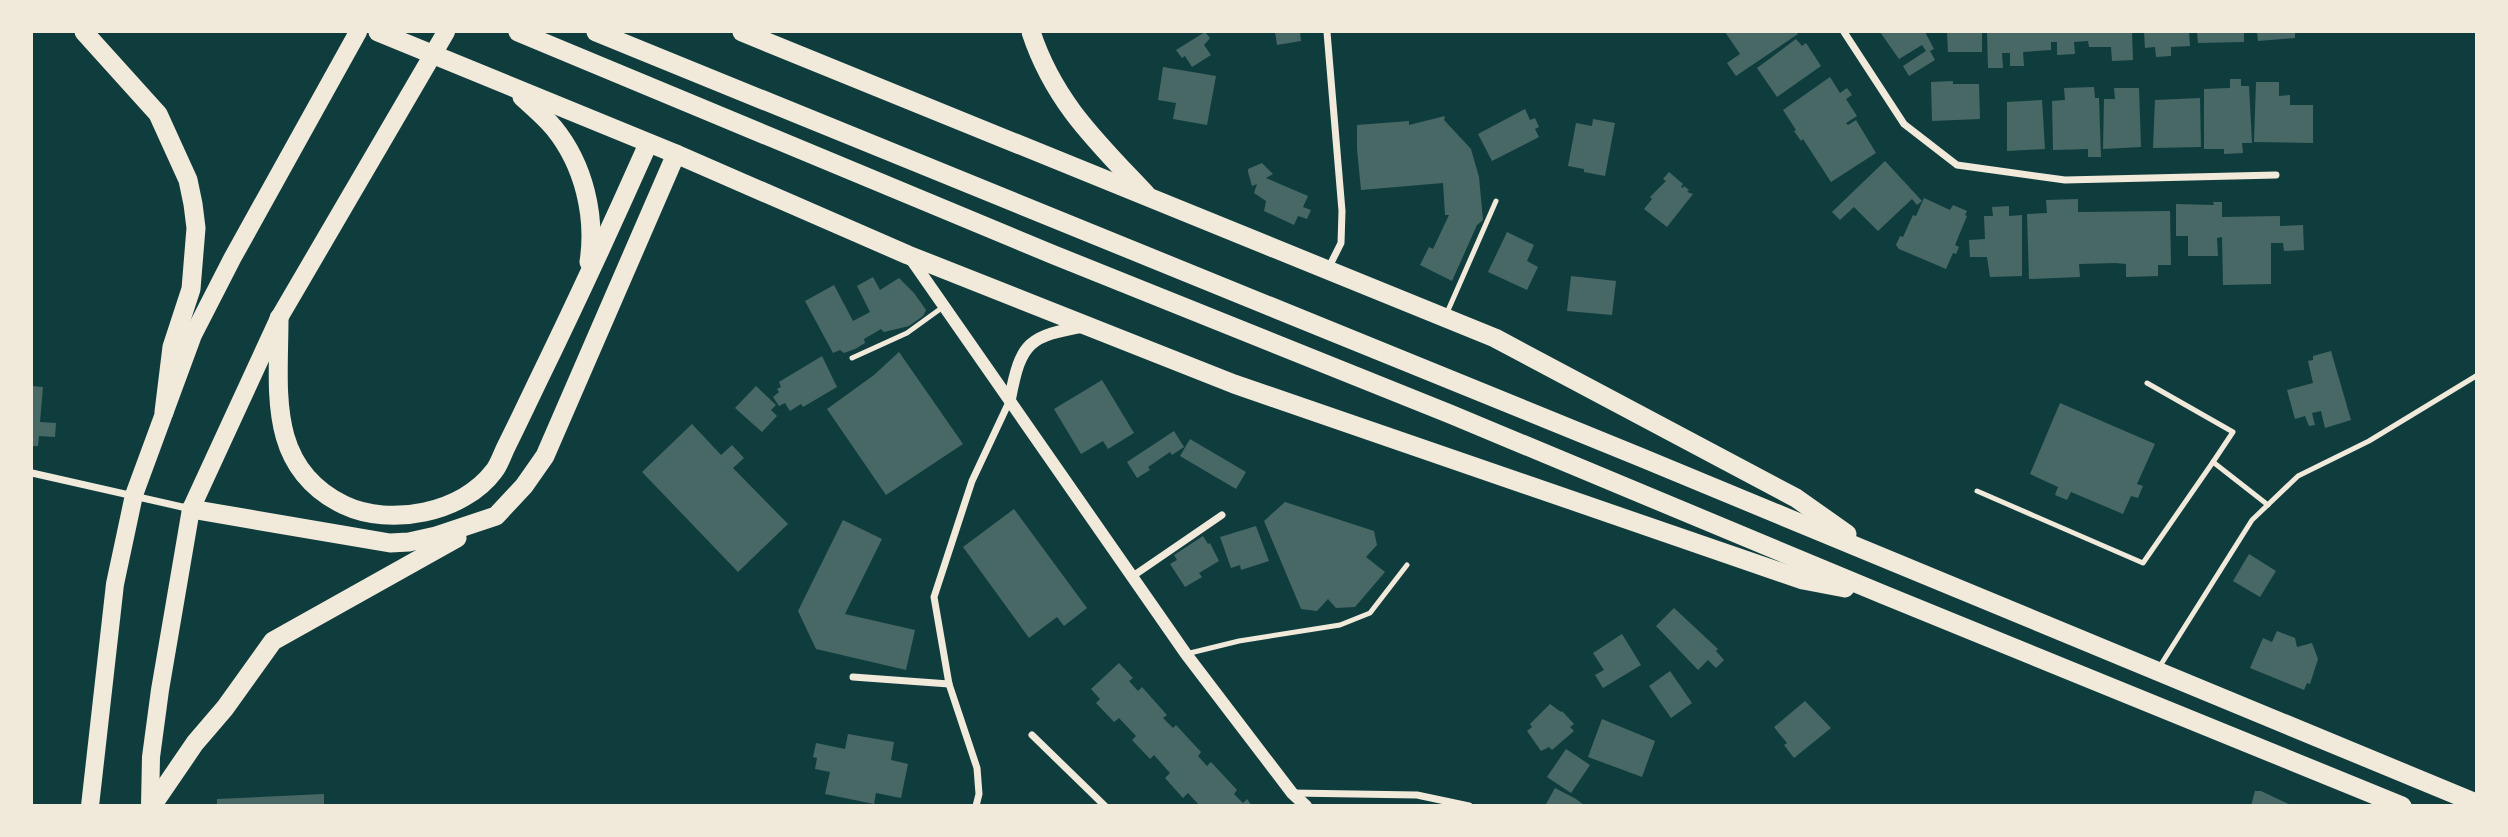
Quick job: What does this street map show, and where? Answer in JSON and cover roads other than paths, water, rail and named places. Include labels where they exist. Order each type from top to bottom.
[{"type":"highway","points":[[84,32],[158,114],[188,180],[193,204],[195,239],[191,289],[172,347],[164,412]]},
{"type":"highway","points":[[378,32],[676,155],[908,255],[1247,389],[1802,580],[1882,594]]},
{"type":"highway","points":[[518,32],[1054,255],[1450,414],[2402,806]]},
{"type":"highway","points":[[596,32],[1875,554],[2476,803]]},
{"type":"highway","points":[[742,32],[1495,338],[1796,498],[1875,554]]},
{"type":"highway","points":[[1031,32],[1051,81],[1065,103],[1098,145],[1152,200]]},
{"type":"highway","points":[[514,89],[553,127],[579,172],[588,203],[592,244],[585,285]]},
{"type":"highway","points":[[279,318],[278,397],[281,424],[288,450],[308,479],[327,497],[355,510],[388,515],[419,513],[464,498],[494,471],[585,285],[648,144]]},
{"type":"highway","points":[[151,806],[273,641],[496,516],[524,486],[545,456],[676,155]]},
{"type":"highway","points":[[191,509],[390,543],[436,536],[496,516]]},
{"type":"main road","points":[[90,806],[115,584],[134,495],[193,335],[233,257],[358,32]]},
{"type":"main road","points":[[151,806],[151,758],[158,704],[191,509],[279,318],[446,32]]},
{"type":"street","points":[[1326,32],[1342,211],[1341,243],[1328,270]]},
{"type":"street","points":[[1844,32],[1904,124],[1957,165],[2065,180],[2276,175]]},
{"type":"street","points":[[908,255],[1186,653],[1292,793],[1306,806]]},
{"type":"street","points":[[976,806],[979,794],[976,768],[949,684],[934,597],[972,481],[1010,399],[1015,373],[1025,351],[1036,339],[1049,333],[1086,326]]},
{"type":"street","points":[[32,474],[191,509]]},
{"type":"street","points":[[1133,576],[1222,515]]},
{"type":"street","points":[[853,677],[949,684]]},
{"type":"street","points":[[1032,735],[1105,806]]},
{"type":"street","points":[[1292,793],[1417,795],[1469,806]]},
{"type":"lane","points":[[1445,318],[1496,201]]},
{"type":"lane","points":[[852,358],[907,333],[945,305]]},
{"type":"lane","points":[[2156,671],[2252,520],[2298,476],[2369,441],[2476,376]]},
{"type":"lane","points":[[1977,491],[2143,564],[2233,432],[2147,383]]},
{"type":"lane","points":[[2213,462],[2268,505]]},
{"type":"lane","points":[[1186,653],[1239,641],[1340,625],[1370,613],[1407,565]]}]
